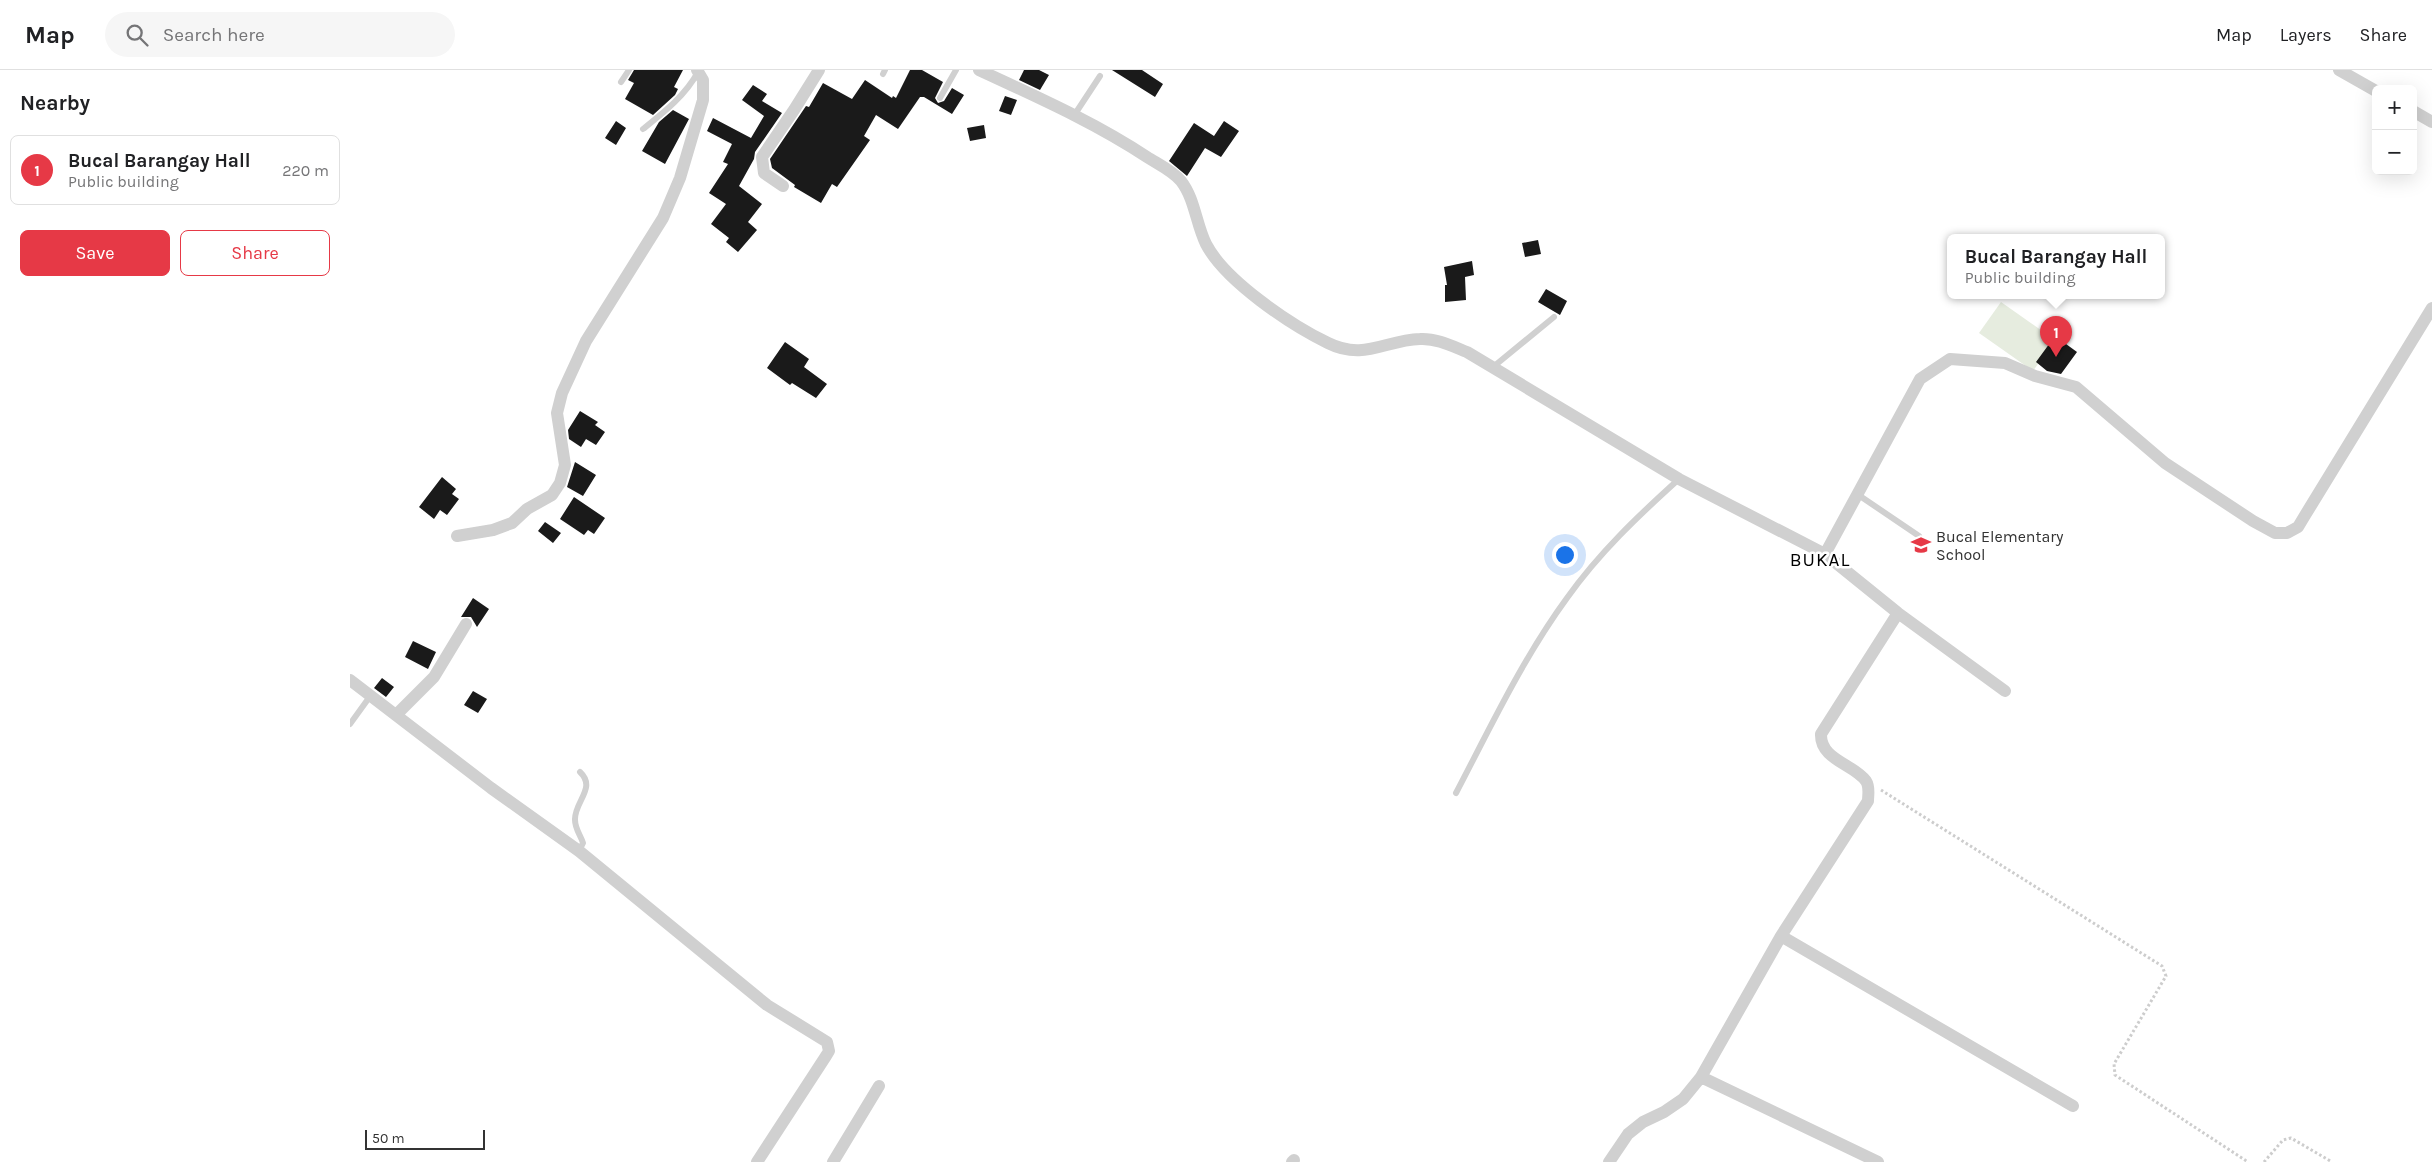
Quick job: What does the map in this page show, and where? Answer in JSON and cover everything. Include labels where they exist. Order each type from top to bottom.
[{"type":"street","points":[[783,186],[764,173],[762,157],[819,70]]},
{"type":"street","points":[[979,70],[1076,114],[1117,137],[1181,180],[1188,194],[1201,234],[1210,251],[1264,304],[1321,338],[1351,352],[1367,351],[1420,339],[1439,341],[1467,352],[1679,479],[1826,554],[1898,613],[2004,691]]},
{"type":"street","points":[[2338,70],[2372,88]]},
{"type":"street","points":[[457,536],[493,530],[512,523],[527,509],[552,495],[560,483],[565,465],[557,413],[562,393],[586,341],[663,218],[692,140],[703,100],[703,80],[697,71]]},
{"type":"street","points":[[2417,113],[2432,122]]},
{"type":"street","points":[[1826,554],[1920,378],[1950,359],[2006,363],[2035,376],[2076,387],[2165,464],[2253,521],[2274,532],[2287,533],[2298,527],[2432,308]]},
{"type":"street","points":[[1609,1162],[1628,1134],[1643,1122],[1664,1112],[1683,1099],[1701,1078],[1781,936],[1868,801],[1869,791],[1866,781],[1826,751],[1821,743],[1821,734],[1824,726],[1898,613]]},
{"type":"street","points":[[397,714],[434,677],[466,624]]},
{"type":"street","points":[[350,680],[397,714],[491,788],[579,851],[767,1005],[827,1042],[830,1046],[826,1056],[758,1162]]},
{"type":"street","points":[[1781,936],[2073,1106]]},
{"type":"street","points":[[1701,1078],[1878,1162]]},
{"type":"street","points":[[833,1162],[879,1086]]},
{"type":"lane","points":[[621,82],[629,70]]},
{"type":"lane","points":[[940,98],[956,70]]},
{"type":"lane","points":[[642,129],[665,112],[682,94],[697,71]]},
{"type":"lane","points":[[1076,114],[1100,76]]},
{"type":"lane","points":[[1493,367],[1554,317]]},
{"type":"lane","points":[[1456,794],[1520,672],[1566,599],[1590,568],[1638,516],[1679,479]]},
{"type":"lane","points":[[1857,494],[1919,536]]},
{"type":"lane","points":[[350,724],[371,695]]},
{"type":"lane","points":[[579,851],[582,843],[574,823],[575,815],[587,789],[586,778],[580,772]]},
{"type":"path","points":[[1866,781],[2162,966],[2166,976],[2114,1064],[2115,1076],[2248,1162]]},
{"type":"path","points":[[2264,1162],[2283,1140],[2291,1138],[2332,1162]]},
{"type":"shaded area","points":[[2001,302],[2055,340],[2033,371],[1979,333]]},
{"type":"building","points":[[634,70],[683,70],[674,87],[678,89],[675,95],[653,115],[625,99],[634,83],[628,80]]},
{"type":"building","points":[[910,70],[922,70],[943,82],[935,98],[938,103],[944,101],[952,88],[964,95],[952,114],[924,97],[920,97],[898,129],[876,115],[864,136],[870,140],[837,187],[832,184],[821,203],[794,187],[795,185],[772,168],[770,159],[806,106],[809,107],[823,83],[852,99],[865,80],[892,98],[893,96],[896,98]]},
{"type":"building","points":[[1024,70],[1039,70],[1049,75],[1040,90],[1019,80]]},
{"type":"building","points":[[1112,70],[1142,70],[1163,84],[1155,97]]},
{"type":"building","points":[[753,85],[767,94],[762,101],[782,113],[755,152],[754,159],[739,186],[762,204],[748,222],[757,230],[738,252],[726,242],[729,238],[711,224],[726,204],[709,193],[728,164],[723,162],[732,144],[707,131],[713,118],[751,138],[764,116],[742,100]]},
{"type":"building","points":[[1005,96],[1017,100],[1011,115],[999,111]]},
{"type":"building","points":[[673,110],[689,119],[665,164],[642,151],[659,122]]},
{"type":"building","points":[[616,121],[626,128],[616,145],[605,138]]},
{"type":"building","points":[[1224,121],[1239,131],[1221,157],[1205,148],[1187,176],[1169,161],[1194,123],[1214,136]]},
{"type":"building","points":[[984,125],[986,138],[970,141],[967,128]]},
{"type":"building","points":[[1538,240],[1541,254],[1525,257],[1522,243]]},
{"type":"building","points":[[1472,261],[1474,275],[1465,277],[1466,300],[1445,302],[1445,285],[1447,285],[1444,267]]},
{"type":"building","points":[[1546,289],[1567,301],[1560,315],[1538,302]]},
{"type":"building","points":[[2055,336],[2077,352],[2061,374],[2047,371],[2036,362]]},
{"type":"building","points":[[785,342],[809,359],[804,367],[827,384],[816,398],[792,383],[790,385],[767,368]]},
{"type":"building","points":[[580,411],[598,422],[595,425],[605,432],[596,445],[586,439],[581,447],[569,439],[568,430]]},
{"type":"building","points":[[575,462],[596,475],[583,496],[567,487]]},
{"type":"building","points":[[442,477],[456,489],[452,494],[459,499],[447,515],[440,510],[434,519],[419,507]]},
{"type":"building","points":[[574,497],[605,518],[594,534],[588,530],[584,535],[560,519]]},
{"type":"building","points":[[545,522],[561,533],[553,543],[538,531]]},
{"type":"building","points":[[473,598],[489,609],[477,627],[471,617],[461,617]]},
{"type":"building","points":[[413,641],[436,652],[428,669],[405,657]]},
{"type":"building","points":[[382,678],[394,687],[386,697],[374,688]]},
{"type":"building","points":[[473,691],[487,699],[478,713],[464,705]]},
{"type":"place","name":"Bucal Barangay Hall","points":[[2056,357]]},
{"type":"place","name":"Bucal Elementary School","points":[[1921,545]]},
{"type":"district","name":"BUKAL","points":[[1820,559]]}]
